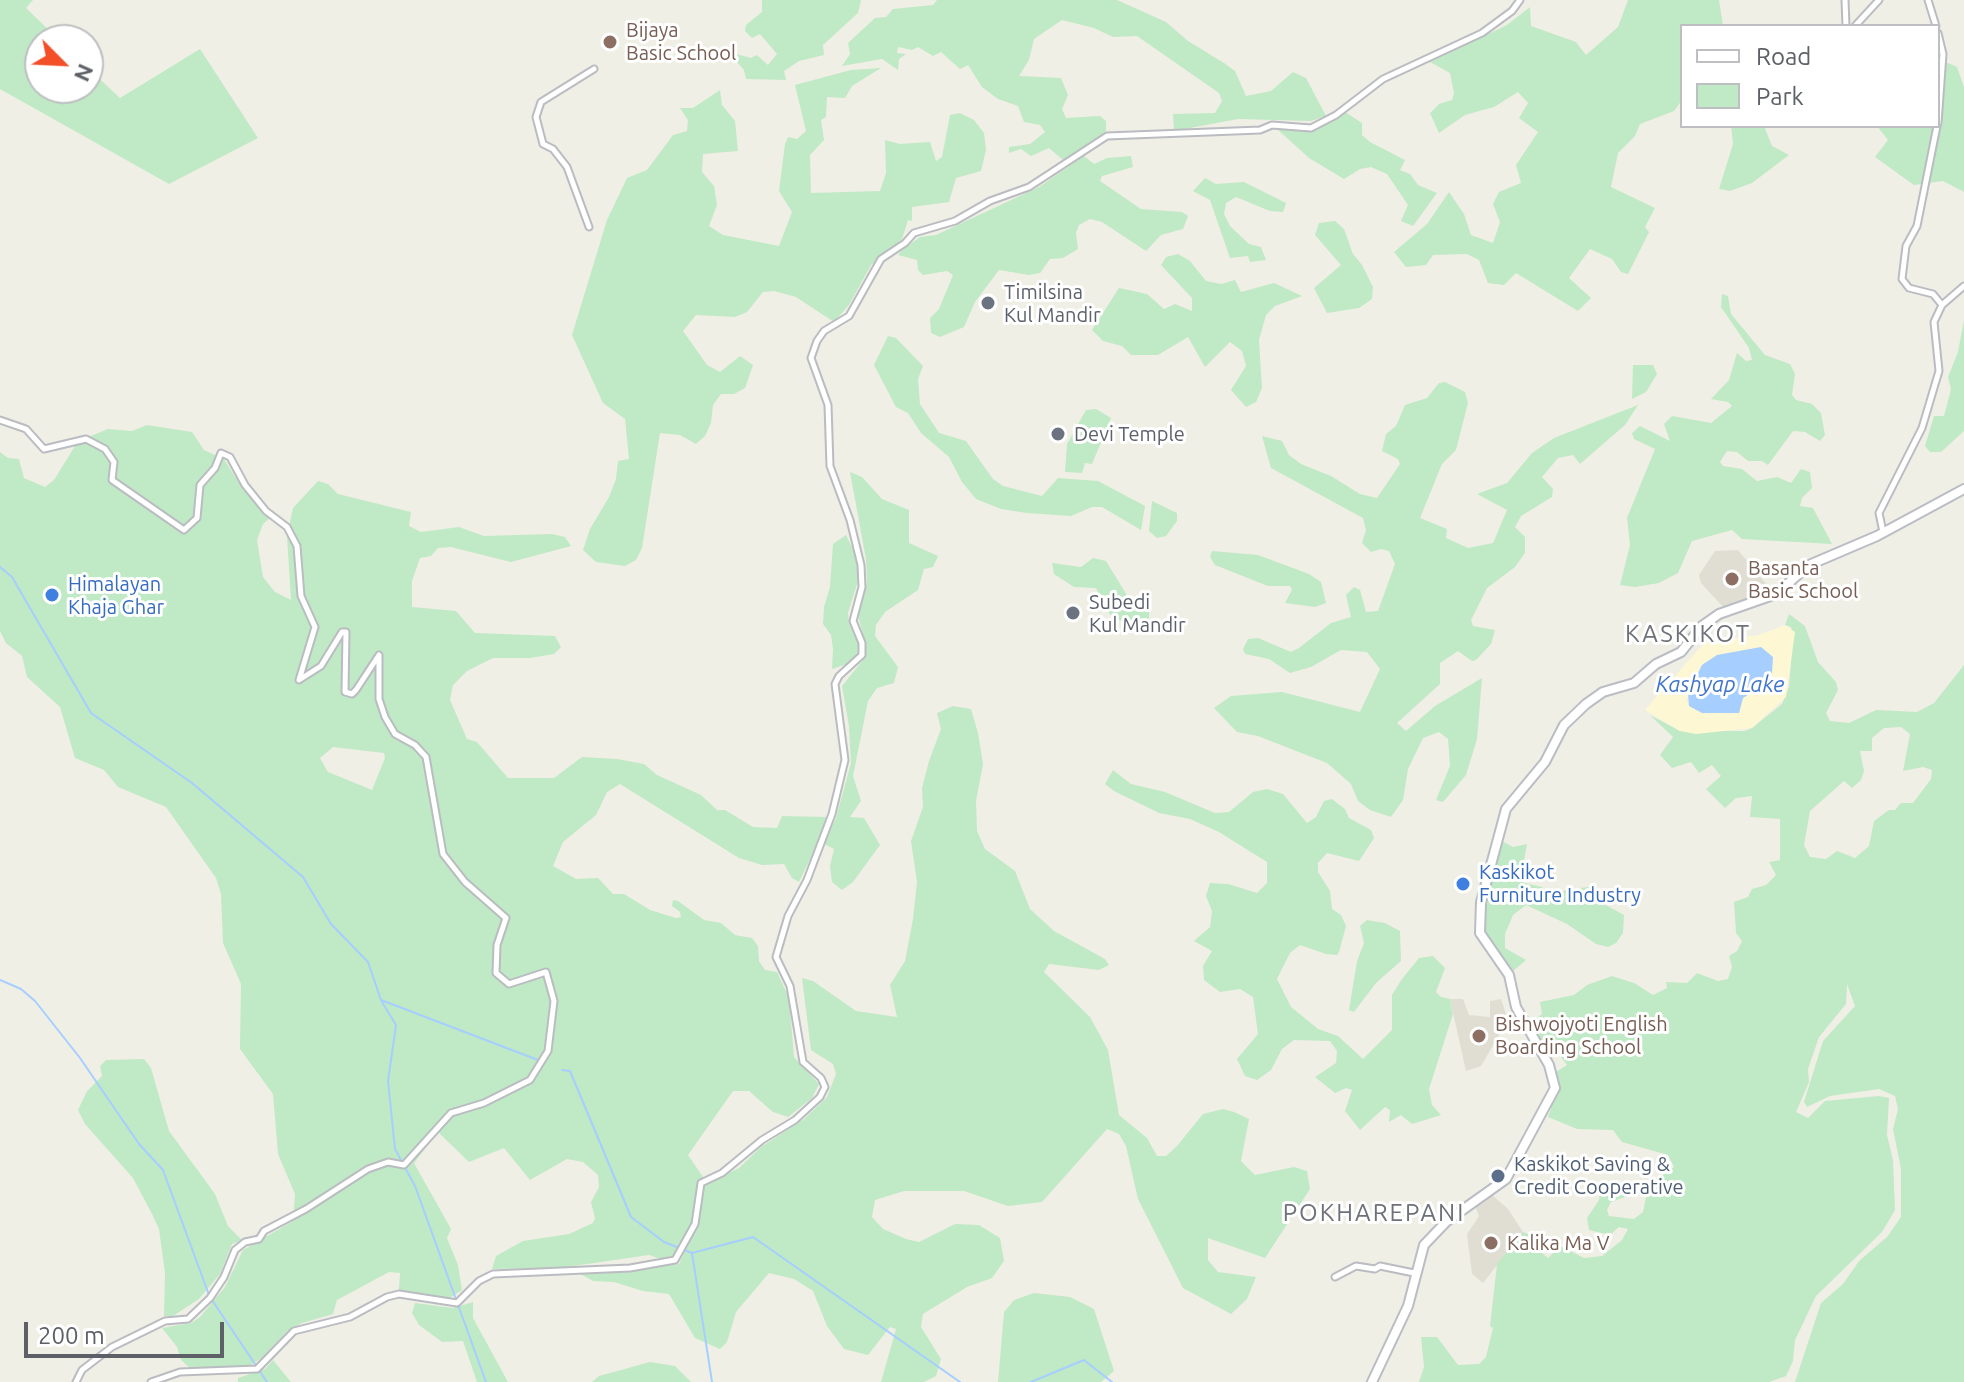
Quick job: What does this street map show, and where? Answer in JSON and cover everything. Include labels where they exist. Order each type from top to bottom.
[{"type":"street","points":[[151,1382],[180,1372],[257,1369],[294,1331],[350,1317],[399,1294],[457,1303],[479,1281],[493,1274],[630,1268],[675,1260],[695,1224],[701,1183],[722,1173],[762,1140],[795,1120],[820,1097],[825,1087],[821,1078],[803,1062],[790,986],[776,957],[788,916],[807,880],[832,814],[845,760],[835,684],[839,676],[856,664],[862,655],[862,643],[853,621],[862,587],[861,565],[830,466],[828,405],[811,358],[817,341],[824,331],[849,316],[881,259],[914,233],[955,221],[990,201],[1029,187],[1107,136],[1260,130],[1272,125],[1311,128],[1336,115],[1383,79],[1482,33],[1512,11],[1520,0]]},
{"type":"street","points":[[1845,0],[1846,24]]},
{"type":"street","points":[[1857,24],[1879,0]]},
{"type":"street","points":[[1928,0],[1935,24]]},
{"type":"street","points":[[1940,41],[1943,54],[1940,97]]},
{"type":"street","points":[[589,227],[567,167],[553,149],[543,144],[536,117],[541,102],[594,69]]},
{"type":"street","points":[[1937,128],[1917,226],[1906,246],[1902,279],[1909,288],[1933,294],[1942,305]]},
{"type":"street","points":[[1883,532],[1879,513],[1922,428],[1939,371],[1934,322],[1942,305],[1964,286]]},
{"type":"street","points":[[0,420],[26,429],[44,449],[86,439],[105,449],[114,462],[112,480],[184,530],[197,518],[200,485],[215,468],[221,453],[230,457],[245,485],[266,511],[287,527],[297,546],[301,596],[315,627],[299,680],[321,666],[342,632],[346,632],[345,692],[352,694],[356,690],[379,655],[379,699],[385,717],[395,734],[415,745],[426,757],[443,854],[465,882],[506,918],[497,945],[496,973],[509,984],[546,972],[554,1001],[548,1051],[530,1080],[484,1103],[451,1113],[404,1165],[388,1162],[368,1169],[306,1209],[264,1231],[259,1239],[245,1242],[235,1250],[224,1277],[210,1298],[188,1319],[165,1321],[112,1347],[82,1370],[76,1382]]},
{"type":"street","points":[[1372,1382],[1408,1306],[1414,1273],[1431,1235],[1506,1179],[1555,1088],[1549,1065],[1516,1007],[1509,975],[1480,933],[1481,902],[1506,809],[1545,762],[1564,725],[1603,692],[1634,683],[1656,664],[1681,652],[1702,626],[1719,614],[1776,594],[1809,565],[1883,532],[1964,489]]},
{"type":"street","points":[[1335,1277],[1356,1266],[1375,1269],[1380,1266],[1414,1273]]},
{"type":"shaded area","name":"Basanta Basic School","points":[[1738,550],[1772,591],[1725,609],[1701,583],[1699,575],[1715,551]]},
{"type":"shaded area","name":"Bishwojyoti English Boarding School","points":[[1450,999],[1463,999],[1469,1015],[1490,1017],[1490,1001],[1501,999],[1508,1020],[1481,1066],[1466,1071]]},
{"type":"shaded area","name":"Kalika Ma V","points":[[1491,1194],[1508,1209],[1523,1232],[1483,1283],[1472,1274],[1467,1234],[1479,1216],[1475,1206]]},
{"type":"green space","points":[[0,0],[33,0],[26,8],[42,24],[24,24],[24,102],[0,89]]},
{"type":"green space","points":[[762,0],[861,0],[858,13],[823,45],[824,55],[799,61],[784,71],[786,80],[746,79],[744,70],[736,61],[736,54],[751,58],[757,55],[768,65],[777,54],[760,34],[752,38],[745,31],[746,25],[762,12]]},
{"type":"green space","points":[[937,0],[1117,0],[1166,22],[1188,41],[1235,71],[1246,96],[1271,91],[1293,72],[1306,78],[1326,116],[1311,121],[1238,119],[1174,131],[1173,114],[1215,113],[1222,101],[1219,93],[1137,36],[1113,37],[1094,28],[1062,20],[1034,39],[1029,60],[1019,76],[1061,78],[1068,95],[1062,109],[1066,118],[1100,116],[1106,121],[1106,132],[1063,160],[1049,148],[1031,156],[1021,149],[1009,153],[1009,147],[1030,144],[1045,132],[1040,125],[1024,122],[1018,106],[998,99],[982,87],[968,65],[960,69],[941,52],[933,56],[918,47],[912,50],[898,47],[897,53],[906,54],[899,59],[898,70],[882,59],[842,66],[850,54],[848,43],[875,18],[886,17],[893,9],[933,5]]},
{"type":"green space","points":[[1628,0],[1719,0],[1723,24],[1680,24],[1680,103],[1674,111],[1640,124],[1635,136],[1618,153],[1611,187],[1655,208],[1645,227],[1649,232],[1628,274],[1621,272],[1612,259],[1590,249],[1569,278],[1591,298],[1578,311],[1516,273],[1504,285],[1488,283],[1479,260],[1467,254],[1433,255],[1426,265],[1406,267],[1394,252],[1427,224],[1449,192],[1464,214],[1471,235],[1493,243],[1500,222],[1493,204],[1499,192],[1521,183],[1516,165],[1538,132],[1519,118],[1528,103],[1518,92],[1494,107],[1465,115],[1439,133],[1430,113],[1439,104],[1452,100],[1454,93],[1450,73],[1430,62],[1507,25],[1530,7],[1531,26],[1576,42],[1586,55],[1618,27]]},
{"type":"green space","points":[[200,49],[258,138],[169,184],[27,104],[104,104],[104,83],[120,98]]},
{"type":"green space","points":[[1940,64],[1957,67],[1964,87],[1964,192],[1943,181],[1914,185],[1875,157],[1888,140],[1879,128],[1940,128]]},
{"type":"green space","points":[[881,68],[852,86],[845,98],[827,97],[826,117],[821,120],[824,140],[810,155],[811,193],[880,191],[886,173],[885,140],[900,144],[930,142],[936,161],[942,157],[950,115],[960,113],[974,120],[984,133],[986,150],[981,171],[956,178],[949,202],[912,207],[912,221],[908,220],[902,239],[871,265],[849,305],[834,322],[796,297],[774,291],[763,292],[747,312],[735,317],[696,315],[683,331],[707,365],[720,372],[740,356],[753,365],[745,388],[734,394],[721,394],[713,405],[711,423],[705,436],[696,444],[680,435],[660,433],[642,548],[636,560],[625,566],[596,562],[583,550],[590,529],[609,497],[616,479],[618,461],[629,459],[625,419],[603,403],[572,335],[607,220],[627,178],[647,170],[673,135],[687,131],[688,120],[680,108],[693,108],[720,90],[722,105],[735,121],[738,151],[703,154],[702,172],[714,186],[717,205],[709,226],[723,235],[779,246],[792,212],[779,191],[785,144],[788,137],[797,139],[806,131],[795,85],[851,70]]},
{"type":"green space","points":[[1345,112],[1362,123],[1362,135],[1370,142],[1405,160],[1400,170],[1410,174],[1418,185],[1437,193],[1413,226],[1401,221],[1408,205],[1387,174],[1371,167],[1360,169],[1344,179],[1309,158],[1276,128],[1312,132]]},
{"type":"green space","points":[[1731,128],[1765,128],[1772,146],[1789,155],[1752,183],[1730,191],[1719,189],[1733,144]]},
{"type":"green space","points":[[1084,156],[1094,164],[1107,158],[1131,156],[1133,167],[1102,176],[1100,181],[1141,209],[1182,212],[1188,216],[1183,229],[1161,235],[1146,251],[1102,222],[1090,219],[1079,225],[1076,233],[1078,249],[1063,258],[1050,259],[1040,273],[1029,275],[999,270],[975,302],[964,327],[940,337],[931,333],[930,318],[939,309],[953,275],[947,271],[923,275],[918,270],[917,260],[898,255],[902,250],[920,237],[936,235],[1039,187]]},
{"type":"green space","points":[[1205,178],[1216,184],[1244,182],[1286,203],[1283,212],[1270,211],[1236,197],[1226,203],[1224,214],[1230,226],[1249,244],[1261,247],[1266,260],[1250,262],[1248,256],[1230,258],[1210,200],[1193,191]]},
{"type":"green space","points":[[1335,221],[1344,229],[1353,254],[1373,287],[1372,299],[1359,308],[1327,313],[1314,288],[1341,265],[1315,235],[1319,223]]},
{"type":"green space","points":[[1178,254],[1190,261],[1206,281],[1221,284],[1235,280],[1241,292],[1274,283],[1302,296],[1275,306],[1266,315],[1259,340],[1262,388],[1256,402],[1246,407],[1231,390],[1246,366],[1242,351],[1230,342],[1205,367],[1188,337],[1158,355],[1131,355],[1122,346],[1103,341],[1092,330],[1119,288],[1147,294],[1164,309],[1175,304],[1192,311],[1192,298],[1161,265],[1166,257]]},
{"type":"green space","points":[[1722,294],[1728,296],[1731,314],[1765,355],[1790,364],[1795,374],[1792,395],[1796,400],[1812,404],[1821,413],[1825,435],[1820,441],[1805,432],[1793,431],[1768,465],[1762,461],[1748,461],[1737,452],[1727,451],[1720,462],[1723,466],[1742,469],[1757,481],[1777,477],[1791,483],[1801,469],[1810,472],[1812,488],[1802,498],[1800,506],[1813,508],[1832,544],[1742,539],[1732,530],[1692,541],[1678,573],[1659,583],[1635,587],[1620,585],[1630,545],[1627,518],[1655,449],[1634,439],[1632,433],[1640,426],[1670,441],[1664,424],[1672,416],[1711,423],[1732,406],[1728,402],[1711,399],[1729,380],[1737,353],[1746,361],[1752,360],[1749,348],[1721,307]]},
{"type":"green space","points":[[1964,320],[1964,431],[1941,452],[1930,452],[1925,446],[1934,416],[1944,416],[1951,389],[1948,377],[1958,352]]},
{"type":"green space","points":[[888,336],[896,338],[923,366],[918,379],[920,404],[939,433],[966,441],[993,479],[1003,486],[1042,496],[1058,478],[1098,481],[1145,506],[1141,530],[1102,507],[1092,507],[1071,516],[1001,509],[976,499],[962,482],[949,457],[921,433],[908,413],[896,407],[874,365]]},
{"type":"green space","points":[[1633,365],[1653,365],[1657,374],[1646,392],[1632,399]]},
{"type":"green space","points":[[1445,382],[1465,392],[1468,403],[1456,450],[1442,464],[1420,518],[1447,529],[1446,538],[1468,548],[1493,543],[1507,510],[1477,494],[1507,483],[1532,453],[1554,438],[1638,405],[1625,425],[1580,464],[1573,455],[1558,458],[1542,477],[1553,489],[1552,497],[1521,516],[1515,527],[1525,537],[1525,553],[1515,567],[1487,588],[1471,620],[1473,626],[1495,630],[1491,644],[1476,660],[1472,661],[1458,651],[1440,663],[1440,684],[1397,723],[1406,731],[1435,706],[1482,678],[1477,739],[1466,775],[1443,802],[1436,800],[1450,766],[1448,739],[1439,732],[1423,738],[1408,769],[1403,800],[1391,817],[1370,810],[1358,801],[1351,784],[1327,763],[1258,736],[1237,732],[1214,708],[1231,696],[1282,692],[1360,712],[1380,669],[1367,652],[1341,650],[1311,667],[1290,673],[1269,659],[1245,654],[1243,649],[1248,639],[1258,638],[1291,652],[1299,648],[1331,623],[1351,617],[1346,595],[1354,587],[1360,590],[1366,612],[1378,611],[1395,564],[1389,551],[1381,549],[1371,552],[1362,543],[1366,530],[1363,518],[1271,468],[1262,436],[1282,441],[1289,455],[1301,464],[1331,476],[1360,494],[1377,498],[1400,464],[1398,459],[1382,451],[1386,434],[1396,426],[1405,405],[1427,398],[1439,383]]},
{"type":"green space","points":[[1096,409],[1111,418],[1092,464],[1085,463],[1082,473],[1065,472],[1067,444],[1086,410]]},
{"type":"green space","points":[[147,425],[192,432],[204,450],[224,459],[242,488],[270,511],[271,517],[263,524],[257,540],[263,577],[275,592],[291,600],[287,536],[293,508],[318,481],[328,484],[338,494],[411,512],[409,526],[421,532],[459,527],[484,536],[552,534],[565,537],[571,546],[511,562],[451,547],[438,548],[431,556],[420,558],[412,581],[412,607],[456,611],[475,633],[555,636],[561,647],[554,654],[530,658],[493,658],[467,671],[453,685],[450,700],[467,739],[477,742],[508,778],[554,778],[582,757],[617,759],[644,764],[657,775],[701,795],[717,810],[725,810],[753,827],[777,828],[782,816],[826,817],[820,839],[799,882],[792,878],[784,864],[762,865],[739,858],[620,784],[607,792],[596,815],[563,842],[553,866],[576,879],[598,878],[613,894],[624,894],[650,910],[676,918],[681,917],[680,912],[672,906],[673,900],[678,901],[704,920],[721,923],[735,935],[752,938],[758,946],[759,961],[765,970],[777,972],[789,998],[794,1057],[819,1084],[812,1098],[788,1117],[773,1112],[749,1091],[733,1091],[688,1155],[703,1177],[696,1188],[692,1222],[677,1254],[661,1259],[649,1255],[559,1268],[492,1269],[496,1256],[523,1241],[569,1234],[593,1223],[595,1218],[591,1202],[599,1187],[598,1175],[583,1162],[567,1159],[530,1180],[504,1148],[469,1162],[438,1132],[414,1163],[451,1229],[447,1238],[458,1265],[462,1290],[450,1298],[399,1290],[400,1273],[389,1272],[337,1300],[333,1314],[287,1331],[262,1358],[249,1366],[190,1368],[181,1360],[177,1347],[162,1328],[191,1323],[200,1317],[225,1287],[243,1250],[293,1221],[295,1194],[278,1154],[273,1094],[240,1049],[241,984],[223,943],[221,894],[216,878],[166,807],[118,787],[104,770],[75,758],[60,707],[27,677],[22,656],[6,643],[0,631],[0,452],[8,458],[19,459],[24,478],[45,487],[54,480],[75,446],[88,437],[108,429],[132,431]],"holes":[[[333,747],[384,753],[385,758],[372,790],[328,772],[320,758]]]},
{"type":"green space","points":[[850,472],[862,477],[882,499],[909,510],[909,543],[938,556],[933,567],[924,569],[918,590],[885,612],[876,625],[875,636],[898,667],[894,683],[877,688],[868,701],[853,776],[861,801],[850,817],[864,818],[880,845],[853,882],[842,890],[832,882],[830,866],[834,849],[824,844],[836,818],[851,763],[842,686],[863,660],[866,645],[856,609],[867,582],[866,559]]},
{"type":"green space","points":[[1152,501],[1177,513],[1177,521],[1166,536],[1157,538],[1149,531]]},
{"type":"green space","points":[[846,535],[858,559],[858,581],[848,613],[859,654],[850,663],[832,669],[833,649],[831,635],[823,624],[824,607],[830,587],[833,544]]},
{"type":"green space","points":[[1212,551],[1258,555],[1309,574],[1321,582],[1326,603],[1315,607],[1285,603],[1292,590],[1290,586],[1268,586],[1215,565],[1210,557]]},
{"type":"green space","points":[[1093,558],[1106,561],[1136,610],[1149,610],[1149,620],[1132,624],[1115,619],[1107,611],[1096,588],[1074,587],[1054,574],[1052,563],[1081,567]]},
{"type":"green space","points":[[1789,614],[1805,626],[1818,662],[1836,682],[1838,690],[1826,713],[1830,721],[1849,723],[1876,710],[1917,712],[1934,703],[1964,665],[1964,1382],[1795,1382],[1821,1303],[1843,1284],[1859,1261],[1887,1237],[1901,1217],[1901,1169],[1893,1129],[1898,1109],[1895,1096],[1879,1089],[1830,1096],[1807,1107],[1804,1102],[1823,1041],[1855,1006],[1847,984],[1846,1004],[1819,1037],[1808,1069],[1809,1082],[1796,1112],[1808,1118],[1825,1101],[1879,1096],[1889,1098],[1887,1135],[1893,1160],[1895,1210],[1882,1232],[1816,1296],[1795,1340],[1793,1361],[1786,1376],[1769,1382],[1419,1382],[1424,1367],[1421,1337],[1437,1337],[1458,1365],[1479,1364],[1486,1357],[1493,1328],[1490,1326],[1497,1264],[1523,1232],[1546,1241],[1548,1247],[1541,1252],[1548,1258],[1560,1246],[1584,1258],[1602,1256],[1622,1240],[1628,1229],[1619,1227],[1610,1235],[1589,1230],[1587,1218],[1599,1200],[1601,1185],[1613,1186],[1628,1196],[1611,1202],[1607,1210],[1609,1216],[1634,1219],[1643,1212],[1648,1187],[1674,1167],[1668,1155],[1622,1142],[1613,1130],[1577,1129],[1548,1117],[1557,1090],[1556,1072],[1567,1065],[1550,1043],[1543,1048],[1535,1032],[1537,1018],[1542,1014],[1540,1002],[1574,995],[1587,985],[1612,976],[1634,983],[1653,995],[1667,988],[1666,982],[1687,983],[1697,973],[1718,981],[1728,979],[1732,967],[1729,956],[1737,951],[1742,941],[1736,933],[1734,902],[1748,897],[1752,889],[1766,885],[1776,875],[1769,862],[1780,860],[1780,819],[1750,817],[1752,796],[1736,798],[1725,808],[1706,789],[1721,776],[1712,765],[1699,773],[1691,762],[1672,768],[1660,755],[1673,737],[1650,715],[1680,731],[1745,731],[1752,728],[1782,704],[1789,687],[1793,637],[1791,627],[1785,625]],"holes":[[[1901,727],[1910,734],[1903,771],[1923,767],[1932,770],[1931,779],[1913,803],[1901,803],[1895,810],[1889,810],[1874,821],[1869,846],[1855,858],[1837,851],[1826,859],[1810,857],[1804,845],[1810,811],[1844,781],[1852,788],[1861,780],[1864,771],[1860,751],[1872,751],[1872,738],[1884,728]]]},
{"type":"green space","points":[[953,706],[971,709],[978,733],[983,764],[976,801],[977,831],[985,849],[1015,871],[1030,909],[1054,931],[1105,959],[1109,965],[1099,970],[1049,964],[1044,972],[1090,1017],[1108,1050],[1119,1115],[1147,1138],[1157,1156],[1166,1156],[1203,1114],[1223,1109],[1234,1112],[1249,1119],[1241,1161],[1255,1175],[1294,1167],[1307,1171],[1310,1189],[1265,1258],[1208,1238],[1208,1260],[1218,1272],[1256,1277],[1247,1299],[1231,1314],[1183,1288],[1138,1199],[1126,1146],[1119,1134],[1107,1129],[1042,1202],[1008,1206],[964,1191],[904,1191],[875,1200],[872,1217],[883,1229],[906,1239],[919,1242],[955,1224],[979,1225],[1000,1238],[1004,1261],[992,1278],[967,1287],[923,1314],[921,1327],[941,1359],[936,1376],[924,1382],[881,1382],[896,1329],[890,1327],[868,1355],[844,1349],[827,1326],[813,1291],[794,1279],[769,1273],[736,1312],[727,1342],[720,1349],[695,1338],[669,1294],[643,1291],[614,1282],[593,1281],[577,1272],[679,1264],[697,1225],[701,1194],[706,1184],[739,1168],[761,1147],[804,1119],[827,1097],[836,1074],[833,1064],[811,1050],[802,978],[813,981],[856,1011],[897,1017],[890,985],[905,961],[913,919],[917,882],[911,841],[923,807],[922,788],[929,761],[941,729],[937,713]]},
{"type":"green space","points":[[1113,770],[1131,784],[1165,792],[1215,813],[1229,812],[1253,792],[1267,789],[1283,794],[1307,823],[1316,817],[1324,801],[1332,799],[1345,809],[1349,818],[1371,830],[1374,838],[1359,861],[1327,853],[1318,863],[1318,872],[1330,891],[1332,909],[1341,915],[1346,926],[1339,952],[1337,955],[1326,954],[1300,945],[1290,953],[1277,979],[1291,1007],[1318,1029],[1338,1036],[1363,1059],[1392,1030],[1392,995],[1402,979],[1419,958],[1433,956],[1445,968],[1436,992],[1450,999],[1453,1014],[1429,1089],[1432,1105],[1441,1115],[1412,1124],[1401,1115],[1389,1122],[1390,1110],[1385,1107],[1360,1130],[1345,1111],[1352,1090],[1346,1088],[1335,1093],[1315,1077],[1336,1063],[1337,1051],[1330,1041],[1294,1040],[1282,1049],[1271,1070],[1257,1080],[1245,1076],[1237,1059],[1258,1034],[1253,997],[1240,989],[1220,992],[1204,980],[1203,966],[1212,951],[1194,941],[1210,927],[1212,911],[1206,896],[1210,883],[1228,884],[1257,893],[1267,883],[1267,862],[1219,832],[1190,819],[1159,813],[1114,791],[1105,784]]},
{"type":"green space","points":[[1500,840],[1513,847],[1527,844],[1521,877],[1524,883],[1542,887],[1557,897],[1565,890],[1588,887],[1602,892],[1604,904],[1624,915],[1623,933],[1616,943],[1608,947],[1596,944],[1567,924],[1526,905],[1513,915],[1505,934],[1505,948],[1526,960],[1512,972],[1482,931],[1482,908]]},
{"type":"green space","points":[[1367,920],[1385,923],[1400,931],[1401,961],[1376,983],[1354,1012],[1349,1010],[1357,961],[1364,943],[1360,926]]},
{"type":"green space","points":[[144,1059],[151,1068],[169,1131],[215,1194],[228,1226],[242,1240],[232,1244],[220,1274],[199,1299],[173,1316],[164,1316],[165,1273],[159,1229],[133,1178],[85,1124],[78,1110],[87,1091],[102,1076],[100,1066],[106,1060]]},
{"type":"green space","points":[[1034,1293],[1070,1297],[1094,1309],[1114,1371],[1101,1382],[998,1382],[1004,1312],[1014,1300]]},
{"type":"green space","points":[[473,1302],[473,1318],[508,1382],[477,1382],[463,1341],[442,1342],[419,1325],[412,1313],[415,1303],[453,1308]]},
{"type":"green space","points":[[273,1360],[291,1382],[238,1382],[238,1378],[265,1369]]},
{"type":"green space","points":[[650,1362],[675,1366],[691,1382],[592,1382],[599,1376]]},
{"type":"sand","points":[[1785,625],[1795,632],[1786,697],[1752,728],[1696,734],[1680,731],[1645,710],[1705,642],[1759,635]],"holes":[[[1756,648],[1772,673],[1760,687],[1743,698],[1739,713],[1702,713],[1686,701],[1702,665],[1717,655]]]},
{"type":"water","name":"Kashyap Lake","points":[[1761,647],[1773,657],[1772,673],[1760,687],[1743,698],[1739,713],[1702,713],[1689,706],[1688,693],[1702,665],[1717,655]]},
{"type":"waterway","points":[[0,567],[12,577],[91,713],[192,783],[303,877],[331,924],[368,962],[381,1000],[538,1060]]},
{"type":"waterway","points":[[0,980],[21,989],[35,1001],[80,1058],[139,1144],[163,1170],[209,1295]]},
{"type":"waterway","points":[[382,1002],[396,1025],[388,1081],[395,1149],[415,1186],[486,1382]]},
{"type":"waterway","points":[[562,1070],[570,1071],[631,1217],[664,1242],[692,1253],[753,1237],[960,1382]]},
{"type":"waterway","points":[[692,1253],[712,1382]]},
{"type":"waterway","points":[[212,1300],[267,1382]]},
{"type":"waterway","points":[[1031,1382],[1084,1360],[1112,1382]]},
{"type":"place","name":"Bijaya Basic School","points":[[610,42]]},
{"type":"place","name":"Timilsina Kul Mandir","points":[[988,303]]},
{"type":"place","name":"Devi Temple","points":[[1058,434]]},
{"type":"place","name":"Basanta Basic School","points":[[1732,579]]},
{"type":"place","name":"Himalayan Khaja Ghar","points":[[52,595]]},
{"type":"place","name":"Subedi Kul Mandir","points":[[1073,613]]},
{"type":"place","name":"Kaskikot Furniture Industry","points":[[1463,884]]},
{"type":"place","name":"Bishwojyoti English Boarding School","points":[[1479,1036]]},
{"type":"place","name":"Kaskikot Saving & Credit Cooperative","points":[[1498,1176]]},
{"type":"place","name":"Kalika Ma V","points":[[1491,1243]]},
{"type":"district","name":"KASKIKOT","points":[[1688,634]]},
{"type":"district","name":"POKHAREPANI","points":[[1374,1213]]}]
